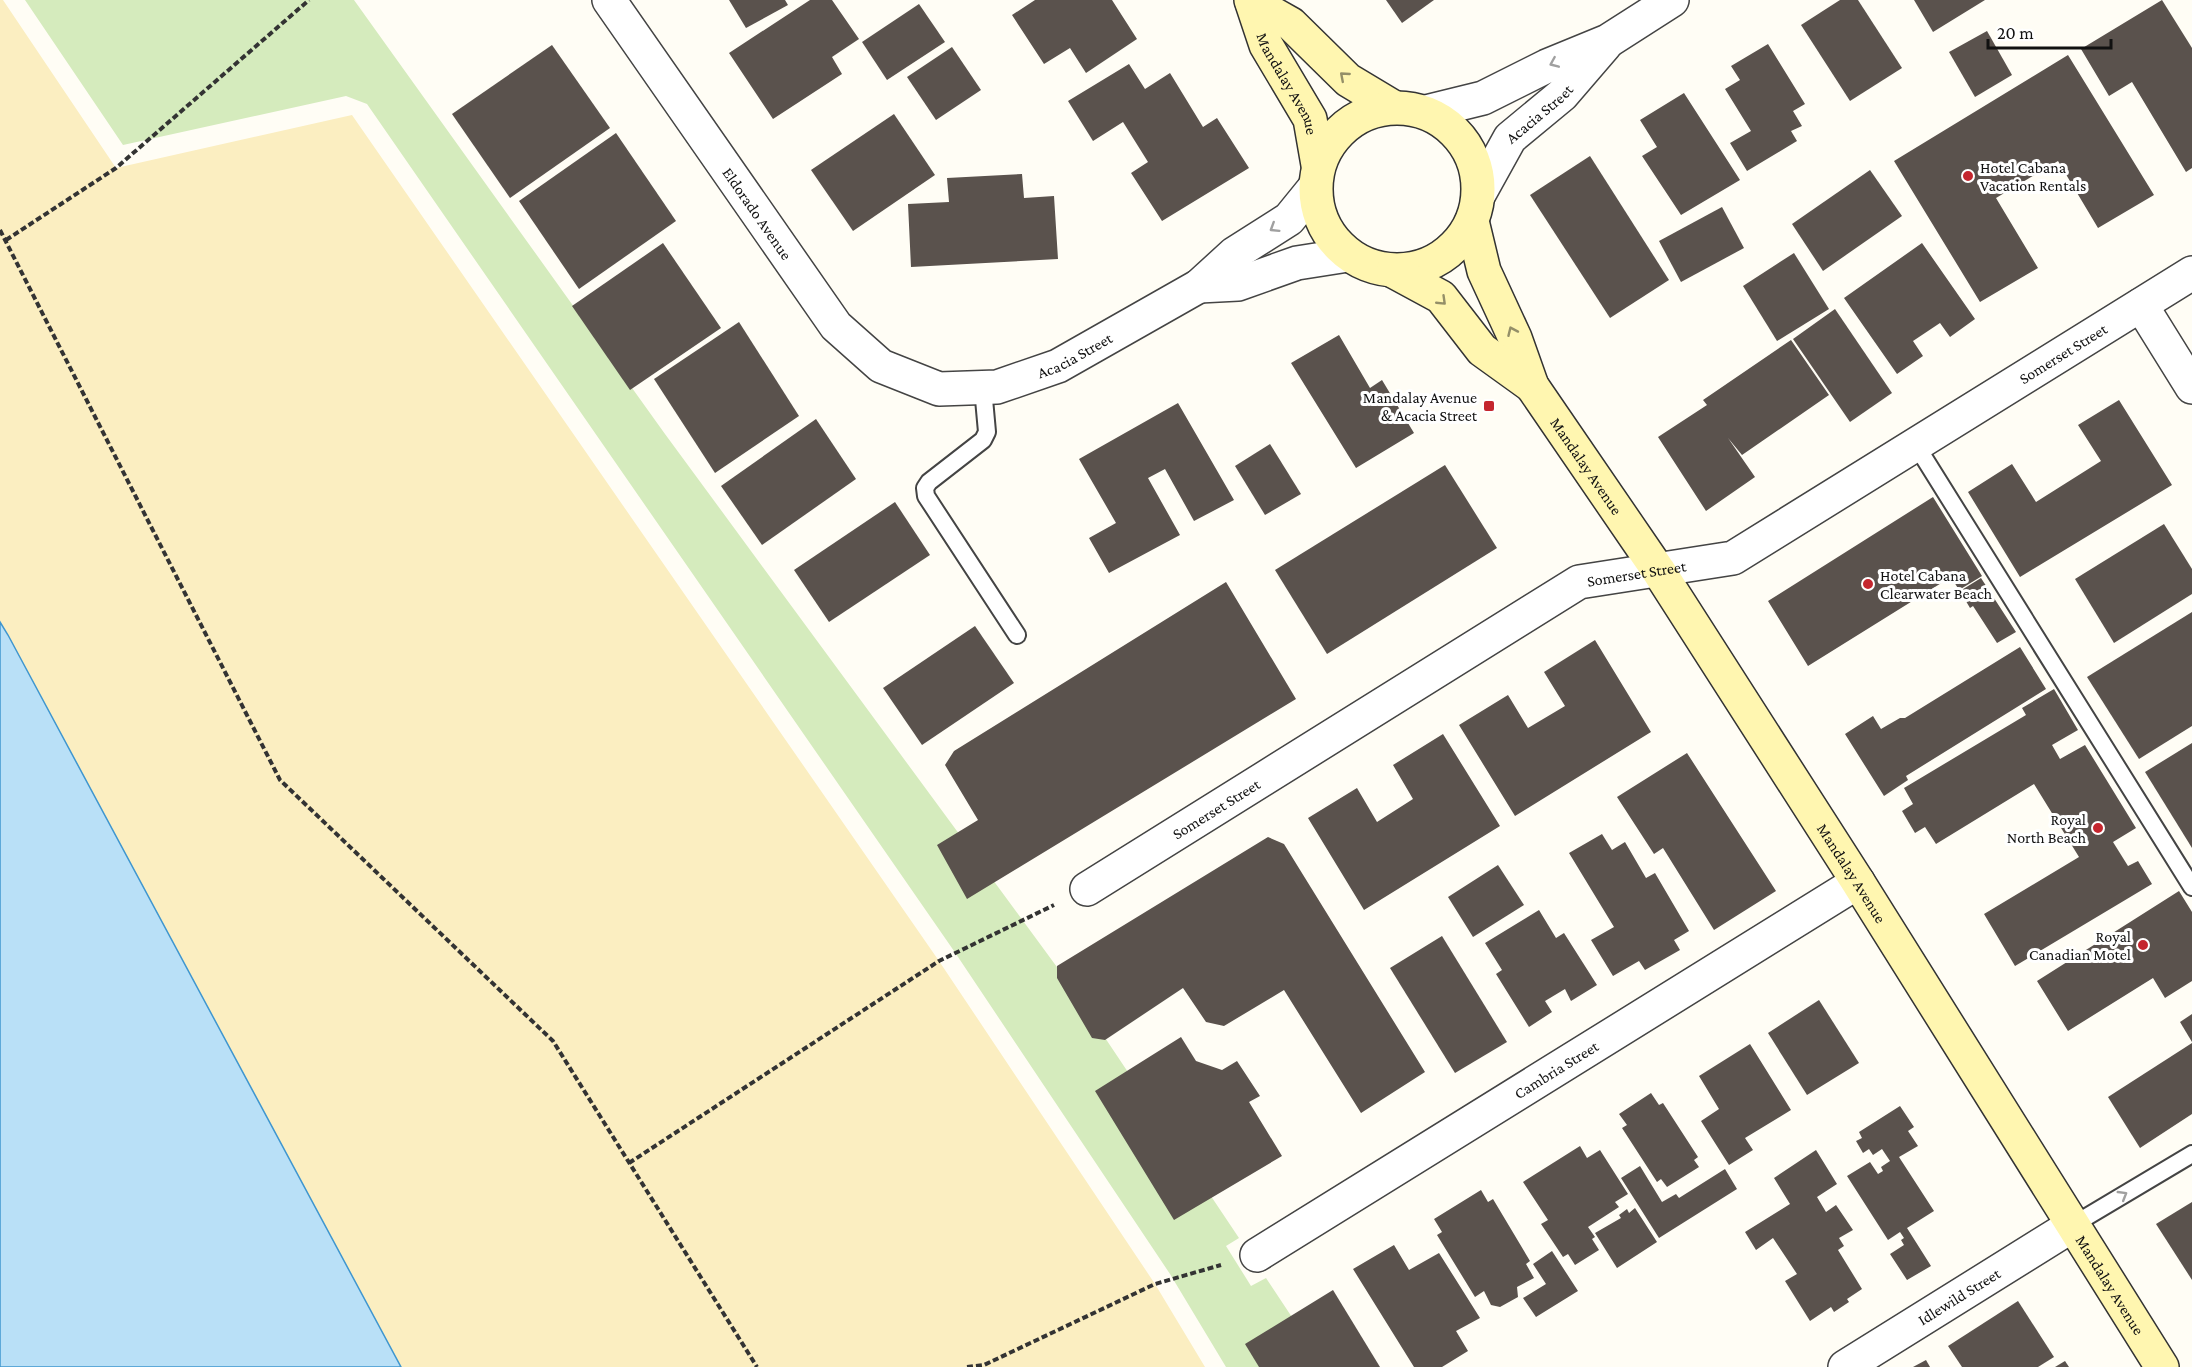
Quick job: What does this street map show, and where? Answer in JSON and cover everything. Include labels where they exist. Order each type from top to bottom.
[{"type":"street","name":"Eldorado Avenue","points":[[609,0],[836,326],[881,366],[939,389]]},
{"type":"street","name":"Acacia Street","points":[[1426,112],[1483,98],[1547,66],[1608,41],[1672,0]]},
{"type":"street","name":"Mandalay Avenue","points":[[1252,1],[1290,24],[1348,80],[1393,107]]},
{"type":"street","name":"Mandalay Avenue","points":[[1252,1],[1266,45],[1310,118],[1316,176]]},
{"type":"street","name":"Acacia Street","points":[[1475,208],[1510,138],[1562,95],[1608,41]]},
{"type":"street","points":[[1393,107],[1426,112],[1445,122],[1460,136],[1471,153],[1477,173],[1475,208],[1459,243],[1440,258],[1418,268],[1393,271],[1369,266],[1348,255],[1330,236],[1318,213],[1316,176],[1329,143],[1346,124],[1368,112],[1393,107]]},
{"type":"street","name":"Acacia Street","points":[[939,389],[997,387],[1058,366],[1199,286],[1234,254],[1289,219],[1316,176]]},
{"type":"street","name":"Mandalay Avenue","points":[[1475,208],[1484,271],[1515,338],[1532,386],[1658,570],[2162,1367]]},
{"type":"street","name":"Acacia Street","points":[[1199,286],[1238,284],[1298,263],[1348,255]]},
{"type":"street","name":"Mandalay Avenue","points":[[1393,271],[1442,297],[1482,350],[1532,386]]},
{"type":"street","name":"Somerset Street","points":[[1087,890],[1580,582],[1733,558],[2192,273]]},
{"type":"street","points":[[2141,305],[2192,387]]},
{"type":"street","name":"Cambria Street","points":[[1257,1255],[1857,882]]},
{"type":"street","name":"Idlewild Street","points":[[1845,1367],[2073,1225]]},
{"type":"lane","points":[[983,388],[987,432],[983,440],[928,482],[925,488],[926,496],[1017,634]]},
{"type":"lane","points":[[1916,445],[2192,887]]},
{"type":"lane","points":[[2073,1225],[2192,1154]]},
{"type":"path","points":[[6,240],[116,168],[309,0]]},
{"type":"path","points":[[0,230],[280,780],[553,1041],[757,1367]]},
{"type":"path","points":[[630,1163],[939,961],[1087,890]]},
{"type":"path","points":[[967,1367],[984,1365],[1155,1284],[1257,1255]]},
{"type":"green space","points":[[25,0],[354,0],[665,434],[1065,978],[1239,1238],[1226,1246],[1251,1286],[1266,1278],[1325,1367],[1226,1367],[1170,1274],[954,951],[367,104],[346,96],[123,145]]},
{"type":"sand","points":[[0,0],[3,0],[116,168],[352,115],[939,961],[1155,1284],[1205,1367],[401,1367],[0,622]]},
{"type":"water","points":[[0,622],[8,635],[401,1367],[0,1367]]},
{"type":"building","points":[[729,0],[785,0],[788,5],[746,28]]},
{"type":"building","points":[[810,0],[832,0],[859,39],[832,57],[842,74],[773,119],[729,53]]},
{"type":"building","points":[[1035,0],[1112,0],[1137,39],[1086,73],[1070,48],[1044,64],[1012,15]]},
{"type":"building","points":[[1386,0],[1434,0],[1402,23]]},
{"type":"building","points":[[1840,0],[1858,0],[1902,68],[1850,101],[1801,25]]},
{"type":"building","points":[[1914,0],[1985,0],[1933,32]]},
{"type":"building","points":[[2162,0],[2192,48],[2192,168],[2186,172],[2132,82],[2109,96],[2081,49]]},
{"type":"building","points":[[919,4],[945,42],[887,80],[862,42]]},
{"type":"building","points":[[1987,31],[2012,75],[1975,97],[1949,52]]},
{"type":"building","points":[[1768,44],[1805,104],[1793,111],[1802,126],[1791,131],[1797,141],[1747,171],[1730,143],[1751,131],[1725,89],[1740,80],[1731,66]]},
{"type":"building","points":[[552,45],[610,128],[510,198],[452,114]]},
{"type":"building","points":[[952,47],[981,90],[936,120],[907,77]]},
{"type":"building","name":"Hotel Cabana Vacation Rentals","points":[[2068,55],[2154,195],[2098,228],[2058,161],[1996,198],[2038,268],[1980,302],[1894,161]]},
{"type":"building","points":[[1129,64],[1145,89],[1170,73],[1203,127],[1217,118],[1249,168],[1162,221],[1131,173],[1148,162],[1123,122],[1093,141],[1068,101]]},
{"type":"building","points":[[1684,93],[1740,180],[1681,215],[1642,156],[1657,147],[1640,120]]},
{"type":"building","points":[[894,114],[935,175],[853,231],[811,170]]},
{"type":"building","points":[[616,133],[676,221],[579,289],[519,201]]},
{"type":"building","points":[[1590,156],[1669,280],[1610,318],[1530,195]]},
{"type":"building","points":[[1870,170],[1902,216],[1823,271],[1792,224]]},
{"type":"building","points":[[1022,174],[1024,198],[1054,196],[1058,259],[911,267],[908,204],[949,202],[947,178]]},
{"type":"building","points":[[1722,207],[1744,248],[1681,282],[1659,241]]},
{"type":"building","points":[[663,243],[721,328],[630,390],[572,306]]},
{"type":"building","points":[[1922,243],[1975,319],[1950,337],[1940,323],[1913,341],[1923,356],[1897,374],[1844,298]]},
{"type":"building","points":[[1794,253],[1829,309],[1777,341],[1743,286]]},
{"type":"building","points":[[1835,309],[1892,393],[1850,422],[1793,339]]},
{"type":"building","points":[[739,322],[799,416],[715,473],[654,379]]},
{"type":"building","points":[[1339,335],[1370,388],[1382,380],[1414,433],[1356,468],[1291,363]]},
{"type":"building","points":[[1791,340],[1829,395],[1742,455],[1728,438],[1755,477],[1706,511],[1658,437],[1707,405],[1703,400]]},
{"type":"building","points":[[2119,400],[2172,485],[2020,577],[1968,492],[2012,464],[2036,502],[2101,461],[2078,425]]},
{"type":"building","points":[[1178,403],[1234,500],[1194,521],[1165,469],[1148,478],[1180,535],[1109,573],[1089,538],[1116,523],[1079,459]]},
{"type":"building","points":[[816,419],[856,479],[762,545],[721,486]]},
{"type":"building","points":[[1270,444],[1301,494],[1265,515],[1235,466]]},
{"type":"building","points":[[1445,465],[1497,548],[1327,654],[1275,570]]},
{"type":"building","name":"Hotel Cabana Clearwater Beach","points":[[1933,497],[1982,576],[1959,590],[1951,577],[1808,666],[1768,601]]},
{"type":"building","points":[[895,502],[930,555],[829,622],[794,570]]},
{"type":"building","points":[[2164,524],[2192,569],[2192,594],[2114,643],[2075,579]]},
{"type":"building","points":[[1981,578],[2016,632],[1997,643],[1973,606],[1970,608],[1960,591]]},
{"type":"building","points":[[1226,582],[1296,699],[967,899],[937,845],[978,820],[945,765],[954,751]]},
{"type":"building","points":[[2192,612],[2192,726],[2139,759],[2087,677]]},
{"type":"building","points":[[975,626],[1014,683],[922,745],[883,688]]},
{"type":"building","points":[[1595,640],[1651,732],[1515,816],[1459,725],[1508,695],[1528,728],[1565,706],[1544,672]]},
{"type":"building","points":[[2020,647],[2046,689],[1906,776],[1908,780],[1884,796],[1845,734],[1873,716],[1881,729],[1900,718],[1905,718]]},
{"type":"building","name":"Royal North Beach","points":[[2054,689],[2078,730],[2052,745],[2060,759],[2085,745],[2136,828],[2113,842],[2128,866],[2138,861],[2152,884],[2015,966],[1984,914],[2079,857],[2034,784],[1936,844],[1925,827],[1915,833],[1902,811],[1913,804],[1904,788],[2026,715],[2022,708]]},
{"type":"building","points":[[1443,734],[1500,826],[1364,910],[1308,818],[1357,788],[1377,822],[1413,799],[1393,765]]},
{"type":"building","points":[[2192,743],[2192,848],[2145,772]]},
{"type":"building","points":[[1687,753],[1776,891],[1714,930],[1663,848],[1654,854],[1617,797]]},
{"type":"building","points":[[1602,834],[1612,850],[1625,842],[1646,878],[1655,873],[1689,931],[1674,940],[1680,950],[1645,970],[1639,961],[1613,976],[1591,940],[1614,927],[1569,853]]},
{"type":"building","points":[[1268,837],[1284,844],[1425,1072],[1361,1113],[1284,990],[1224,1026],[1206,1022],[1183,988],[1105,1040],[1092,1038],[1057,978],[1057,966]]},
{"type":"building","points":[[1498,865],[1524,905],[1473,937],[1448,897]]},
{"type":"building","name":"Royal Canadian Motel","points":[[2179,891],[2192,912],[2192,981],[2165,998],[2153,978],[2068,1031],[2037,981]]},
{"type":"building","points":[[1539,910],[1556,938],[1564,933],[1597,985],[1571,1001],[1565,989],[1545,1001],[1552,1012],[1529,1027],[1496,974],[1502,970],[1485,943]]},
{"type":"building","points":[[1442,936],[1507,1042],[1455,1073],[1390,968]]},
{"type":"building","points":[[1819,1000],[1859,1063],[1807,1095],[1768,1033]]},
{"type":"building","points":[[2192,1014],[2192,1042],[2180,1022]]},
{"type":"building","points":[[1181,1037],[1196,1061],[1222,1070],[1237,1061],[1260,1096],[1249,1102],[1282,1156],[1174,1220],[1095,1091]]},
{"type":"building","points":[[2192,1043],[2192,1114],[2140,1148],[2108,1097]]},
{"type":"building","points":[[1750,1044],[1791,1110],[1745,1138],[1753,1150],[1729,1165],[1701,1121],[1719,1109],[1699,1076]]},
{"type":"building","points":[[1651,1093],[1659,1105],[1663,1103],[1698,1157],[1694,1160],[1699,1167],[1667,1187],[1661,1179],[1657,1182],[1622,1128],[1627,1125],[1619,1114]]},
{"type":"building","points":[[1900,1106],[1914,1127],[1908,1131],[1918,1146],[1899,1157],[1934,1211],[1907,1228],[1931,1266],[1907,1280],[1890,1254],[1904,1245],[1901,1240],[1904,1238],[1900,1232],[1888,1240],[1847,1176],[1870,1162],[1878,1174],[1883,1171],[1881,1167],[1890,1161],[1882,1149],[1873,1155],[1869,1149],[1863,1153],[1856,1141],[1862,1138],[1859,1132]]},
{"type":"building","points":[[1580,1146],[1587,1158],[1600,1150],[1628,1194],[1615,1202],[1619,1207],[1588,1227],[1595,1237],[1592,1239],[1599,1250],[1575,1265],[1568,1254],[1563,1257],[1541,1224],[1548,1220],[1523,1182]]},
{"type":"building","points":[[1816,1150],[1837,1184],[1817,1197],[1826,1212],[1836,1205],[1853,1230],[1839,1238],[1844,1246],[1838,1250],[1862,1289],[1834,1312],[1831,1307],[1810,1321],[1785,1281],[1797,1274],[1773,1238],[1756,1250],[1745,1232],[1790,1204],[1774,1178]]},
{"type":"building","points":[[1640,1166],[1662,1202],[1676,1194],[1679,1198],[1725,1169],[1737,1189],[1659,1238],[1621,1178]]},
{"type":"building","points":[[1481,1190],[1488,1202],[1493,1199],[1530,1261],[1526,1264],[1534,1278],[1517,1287],[1518,1297],[1500,1307],[1491,1305],[1484,1291],[1475,1297],[1437,1235],[1442,1232],[1434,1219]]},
{"type":"building","points":[[2192,1202],[2192,1280],[2156,1224]]},
{"type":"building","points":[[1635,1208],[1657,1242],[1617,1268],[1595,1233],[1621,1218],[1619,1215],[1627,1209],[1629,1213]]},
{"type":"building","points":[[1394,1245],[1409,1270],[1439,1253],[1480,1318],[1456,1331],[1468,1351],[1442,1367],[1414,1367],[1353,1269]]},
{"type":"building","points":[[1552,1251],[1578,1291],[1536,1317],[1523,1298],[1546,1284],[1533,1264]]},
{"type":"building","points":[[1333,1290],[1380,1367],[1259,1367],[1245,1344]]},
{"type":"building","points":[[2018,1301],[2054,1357],[2038,1367],[1962,1367],[1948,1346]]},
{"type":"building","points":[[1926,1360],[1930,1367],[1913,1367]]},
{"type":"building","points":[[2065,1361],[2069,1367],[2055,1367]]},
{"type":"place","name":"Hotel Cabana Vacation Rentals","points":[[1968,176]]},
{"type":"place","name":"Mandalay Avenue & Acacia Street","points":[[1489,406]]},
{"type":"place","name":"Hotel Cabana Clearwater Beach","points":[[1868,584]]},
{"type":"place","name":"Royal North Beach","points":[[2098,828]]},
{"type":"place","name":"Royal Canadian Motel","points":[[2143,945]]}]
